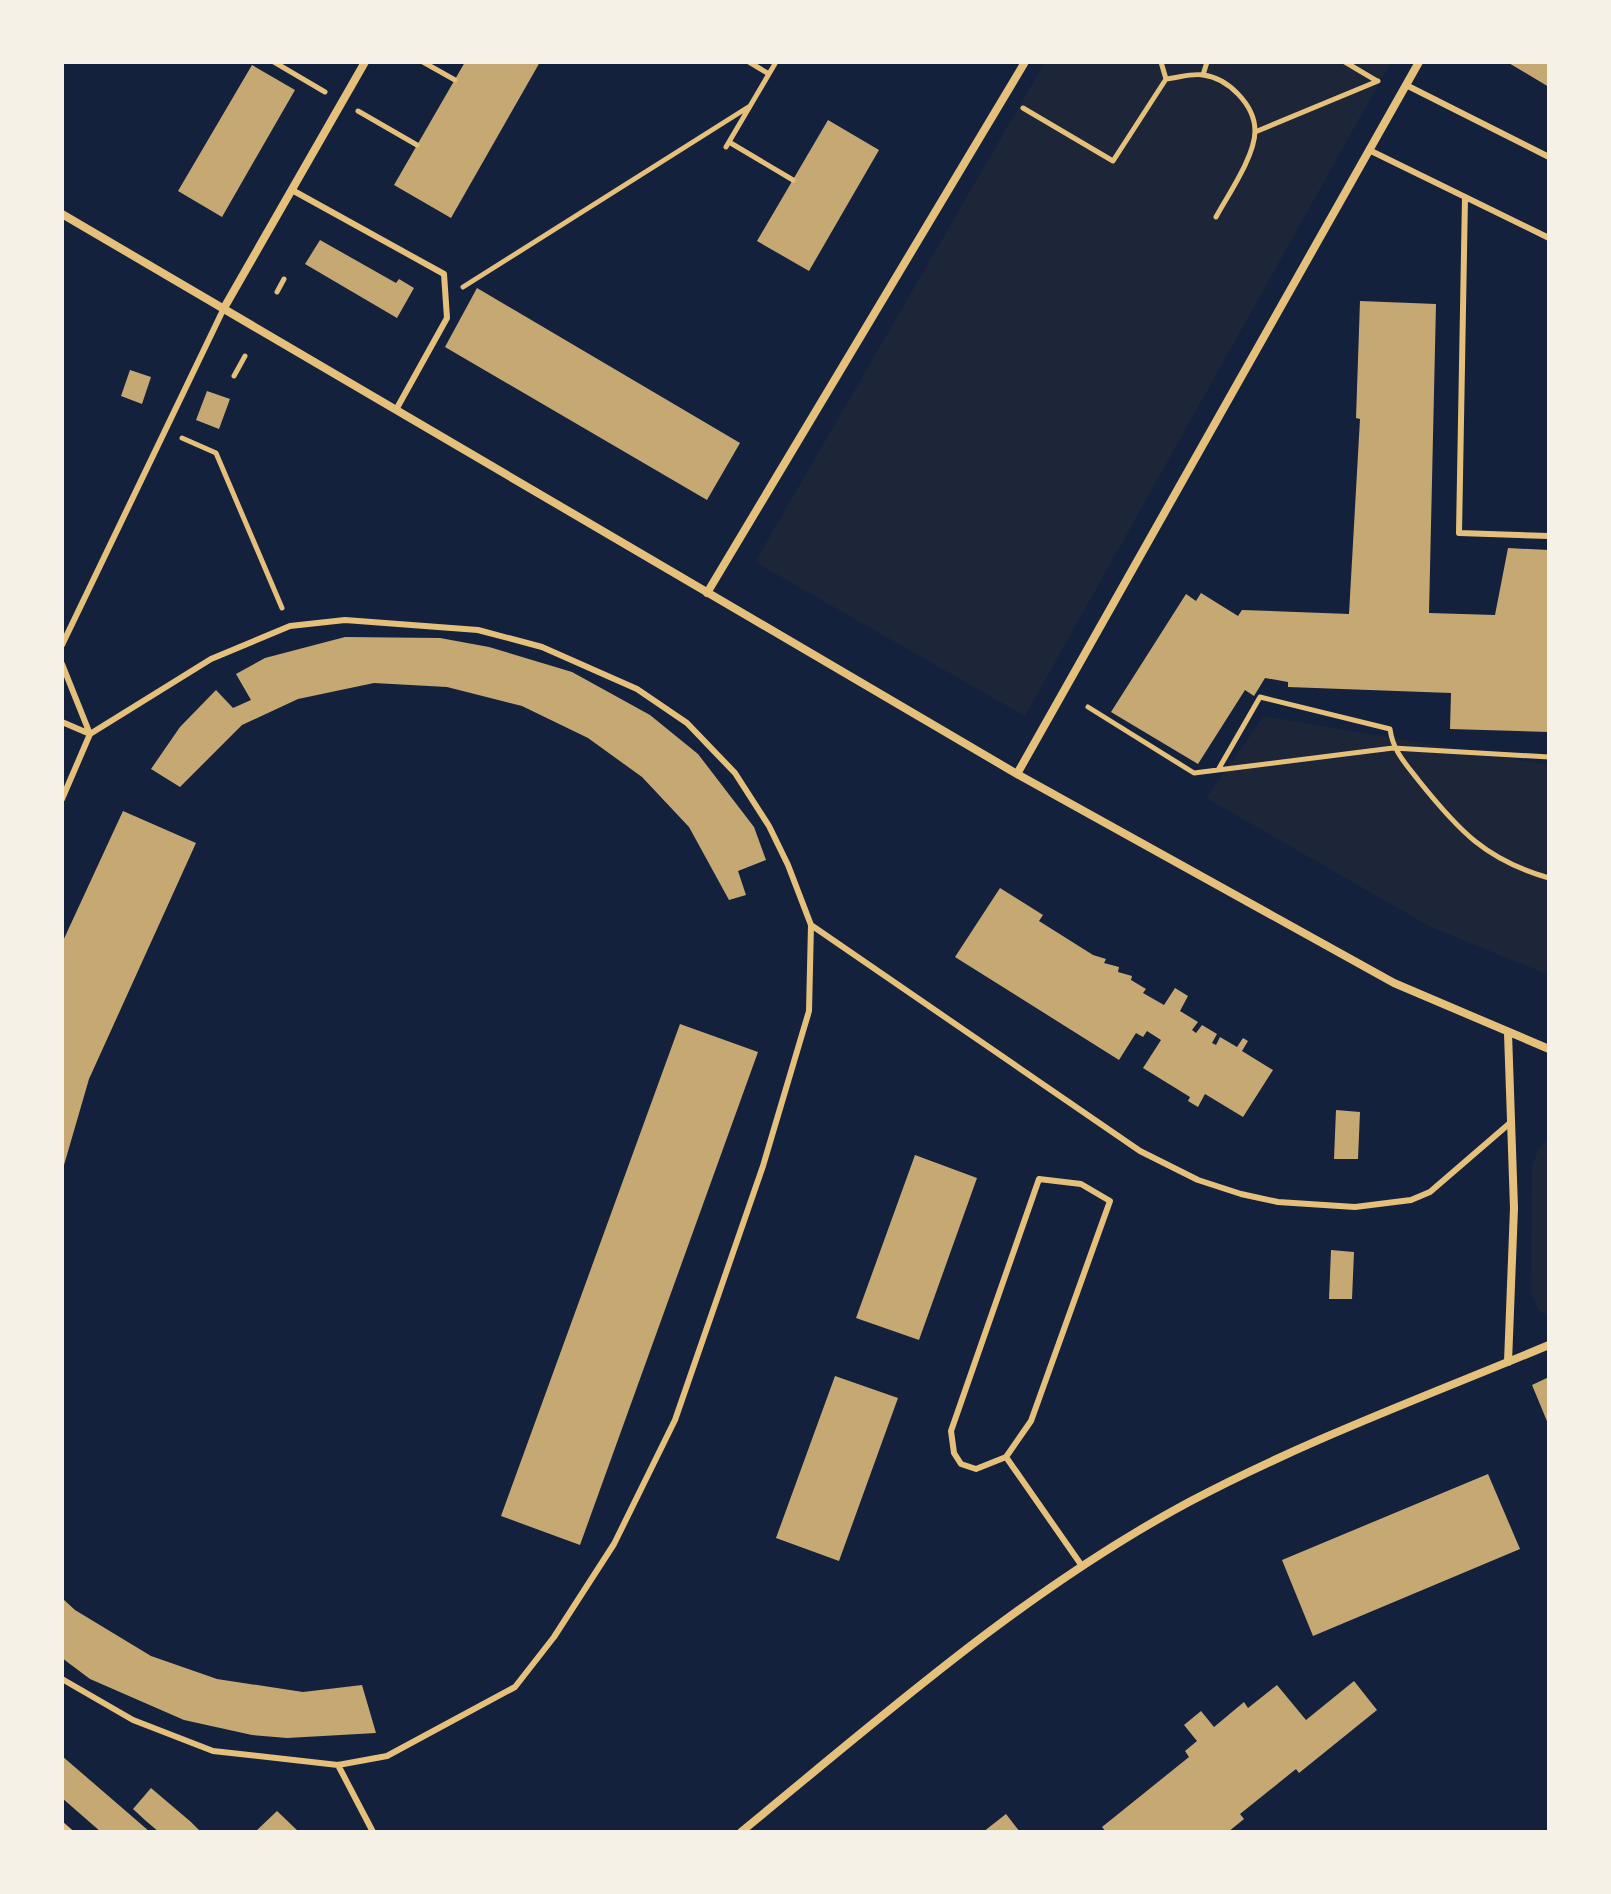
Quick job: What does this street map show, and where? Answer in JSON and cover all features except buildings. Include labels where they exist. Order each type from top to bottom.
[{"type":"street","points":[[224,308],[365,62]]},
{"type":"street","points":[[707,593],[1025,62]]},
{"type":"street","points":[[1017,774],[1419,62]]},
{"type":"street","points":[[62,214],[1017,774],[1394,983],[1549,1049]]},
{"type":"street","points":[[1508,1033],[1514,1242],[1508,1362]]},
{"type":"street","points":[[741,1832],[956,1656],[1082,1566],[1188,1503],[1274,1461],[1549,1345]]},
{"type":"lane","points":[[1406,85],[1549,157]]},
{"type":"lane","points":[[1369,150],[1549,238]]},
{"type":"lane","points":[[292,190],[444,274],[447,318],[397,408]]},
{"type":"lane","points":[[1465,197],[1459,533],[1549,536]]},
{"type":"lane","points":[[62,645],[224,308]]},
{"type":"lane","points":[[62,799],[90,734],[211,659],[290,626],[345,620],[478,630],[542,647],[637,689],[687,723],[735,773],[788,865],[811,925],[809,1011],[763,1166],[675,1420],[614,1544],[554,1637],[515,1687],[387,1756],[338,1765],[213,1751],[133,1720],[62,1679]]},
{"type":"lane","points":[[62,664],[90,734]]},
{"type":"lane","points":[[62,722],[90,734]]},
{"type":"lane","points":[[811,925],[1140,1151],[1198,1180],[1241,1194],[1333,1207],[1411,1200],[1441,1184],[1476,1149],[1510,1123]]},
{"type":"lane","points":[[1039,1179],[1081,1184],[1110,1201],[1031,1421],[1006,1457],[976,1469],[961,1464],[954,1453],[951,1431],[1039,1179]]},
{"type":"lane","points":[[1006,1457],[1082,1566]]},
{"type":"lane","points":[[338,1765],[373,1832]]},
{"type":"lane","points":[[62,1825],[70,1832]]},
{"type":"path","points":[[423,62],[455,80]]},
{"type":"path","points":[[749,62],[769,74]]},
{"type":"path","points":[[776,62],[727,145],[793,180]]},
{"type":"path","points":[[1005,97],[1113,161],[1166,79],[1161,62]]},
{"type":"path","points":[[1203,75],[1207,62]]},
{"type":"path","points":[[1166,79],[1203,75],[1229,86],[1248,107],[1255,132],[1243,166],[1216,217]]},
{"type":"path","points":[[1255,132],[1378,81]]},
{"type":"path","points":[[446,301],[481,272],[750,106]]},
{"type":"path","points":[[277,292],[284,279]]},
{"type":"path","points":[[234,376],[245,356]]},
{"type":"path","points":[[166,431],[216,453],[290,626]]},
{"type":"path","points":[[1217,771],[1260,697],[1390,729],[1393,748],[1459,831],[1518,869],[1549,878]]},
{"type":"path","points":[[1088,707],[1194,773],[1393,748],[1549,757]]},
{"type":"shaded area","points":[[1045,62],[1391,62],[1025,716],[755,562]]},
{"type":"shaded area","points":[[1264,716],[1549,765],[1549,975],[1431,927],[1206,798]]},
{"type":"shaded area","points":[[1549,1137],[1549,1318],[1538,1309],[1531,1295],[1532,1167],[1538,1150]]}]
